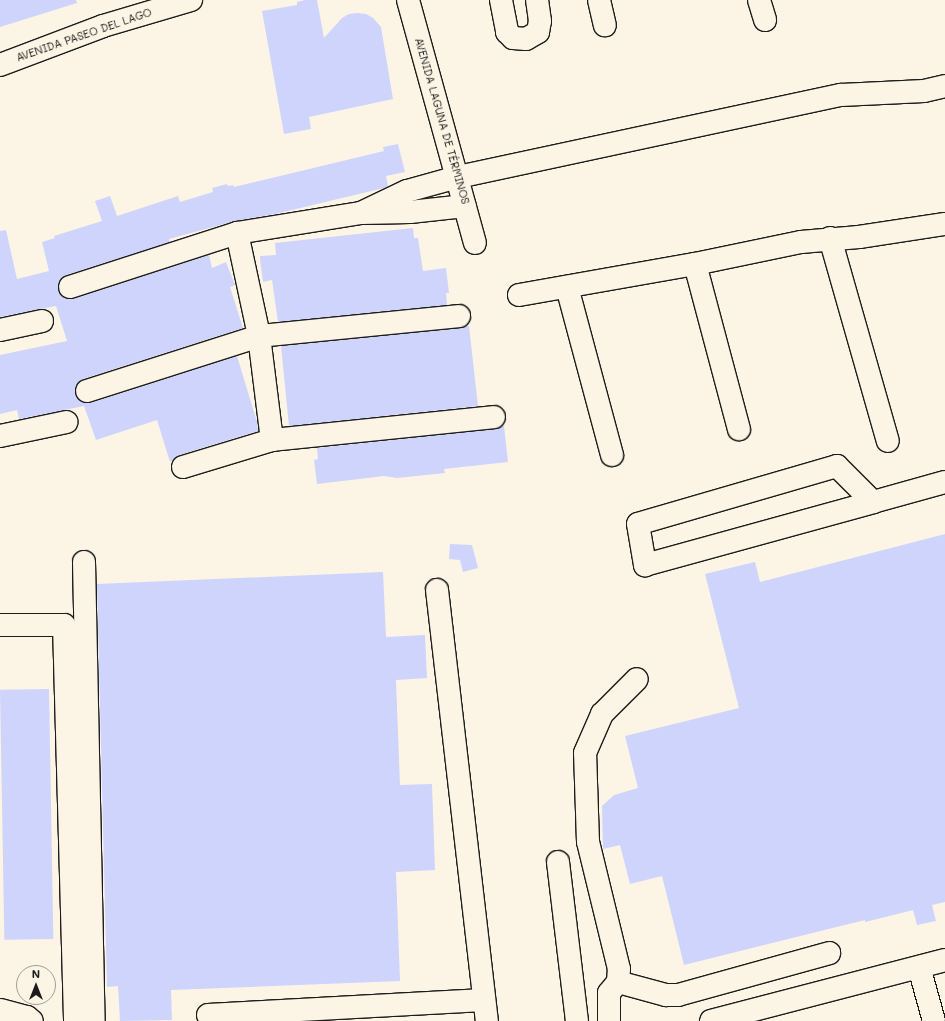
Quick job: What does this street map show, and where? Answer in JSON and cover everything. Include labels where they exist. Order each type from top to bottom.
[{"type":"street","name":"AVENIDA PASEO DEL LAGO","points":[[0,65],[96,28],[191,0]]},
{"type":"street","name":"AVENIDA LAGUNA DE TÉRMINOS","points":[[408,0],[475,243]]},
{"type":"street","points":[[501,0],[507,32],[513,38],[526,39],[538,32],[540,21],[537,0]]},
{"type":"street","points":[[599,0],[605,25]]},
{"type":"street","points":[[361,213],[407,191],[458,177],[841,95],[924,91],[945,86]]},
{"type":"street","points":[[70,287],[237,233],[361,213],[410,212],[466,206]]},
{"type":"street","points":[[519,295],[695,264],[801,242],[830,238],[859,237],[945,224]]},
{"type":"street","points":[[237,233],[259,336],[272,440]]},
{"type":"street","points":[[830,238],[888,441]]},
{"type":"street","points":[[695,264],[738,429]]},
{"type":"street","points":[[567,287],[612,455]]},
{"type":"street","points":[[87,391],[259,336],[459,316]]},
{"type":"street","points":[[0,330],[42,321]]},
{"type":"street","points":[[183,467],[272,440],[494,417]]},
{"type":"street","points":[[0,436],[66,422]]},
{"type":"street","points":[[873,502],[837,466],[638,524],[645,565],[873,502],[945,482]]},
{"type":"street","points":[[84,562],[94,1021]]},
{"type":"street","points":[[208,1015],[485,1011],[437,590]]},
{"type":"street","points":[[0,625],[64,625],[76,1021]]},
{"type":"street","points":[[609,1021],[609,993],[618,982],[619,968],[588,842],[585,753],[602,714],[637,679]]},
{"type":"street","points":[[558,862],[577,1021]]},
{"type":"street","points":[[618,982],[666,995],[678,995],[829,953]]},
{"type":"street","points":[[711,1021],[945,960]]},
{"type":"street","points":[[919,967],[934,1021]]},
{"type":"street","points":[[0,1010],[27,1017],[32,1021]]},
{"type":"building","points":[[0,0],[76,0],[77,3],[0,27]]},
{"type":"building","points":[[317,0],[324,38],[342,18],[349,14],[366,14],[373,18],[381,27],[393,99],[309,117],[311,129],[284,134],[262,11],[297,5],[297,2]]},
{"type":"building","points":[[398,144],[405,172],[386,176],[388,186],[384,188],[275,214],[235,221],[169,239],[170,242],[66,275],[61,278],[58,284],[58,290],[61,296],[67,299],[73,299],[209,255],[212,268],[226,262],[235,285],[230,287],[243,328],[83,379],[78,383],[75,389],[75,394],[79,400],[85,403],[91,403],[237,356],[257,422],[258,431],[179,455],[170,462],[157,420],[96,440],[84,406],[19,419],[17,410],[0,414],[0,355],[67,341],[56,306],[0,317],[0,231],[6,230],[17,279],[49,271],[42,242],[55,238],[54,236],[102,221],[95,201],[110,196],[117,216],[178,196],[180,202],[213,192],[212,188],[227,184],[228,186],[233,185],[234,187],[384,151],[383,147]]},
{"type":"building","points":[[413,228],[414,238],[418,238],[423,271],[446,268],[449,293],[446,293],[447,305],[278,322],[272,280],[263,282],[260,259],[260,256],[276,255],[275,243]]},
{"type":"building","points":[[469,326],[478,406],[289,426],[281,346]]},
{"type":"building","points":[[504,426],[508,462],[444,469],[445,473],[397,478],[384,476],[317,484],[314,460],[318,459],[317,448],[495,429]]},
{"type":"building","points":[[945,534],[945,902],[932,905],[936,921],[917,925],[913,910],[865,922],[865,920],[684,965],[662,876],[630,884],[620,845],[603,849],[602,806],[614,795],[638,788],[625,736],[739,708],[705,574],[755,562],[760,582]]},
{"type":"building","points":[[450,544],[472,545],[478,568],[463,572],[460,560],[449,559]]},
{"type":"building","points":[[383,572],[386,637],[425,635],[427,678],[396,680],[400,785],[432,784],[435,870],[396,872],[400,981],[171,990],[172,1020],[120,1021],[118,986],[107,987],[97,584]]},
{"type":"building","points":[[49,689],[53,939],[4,940],[0,690]]}]
